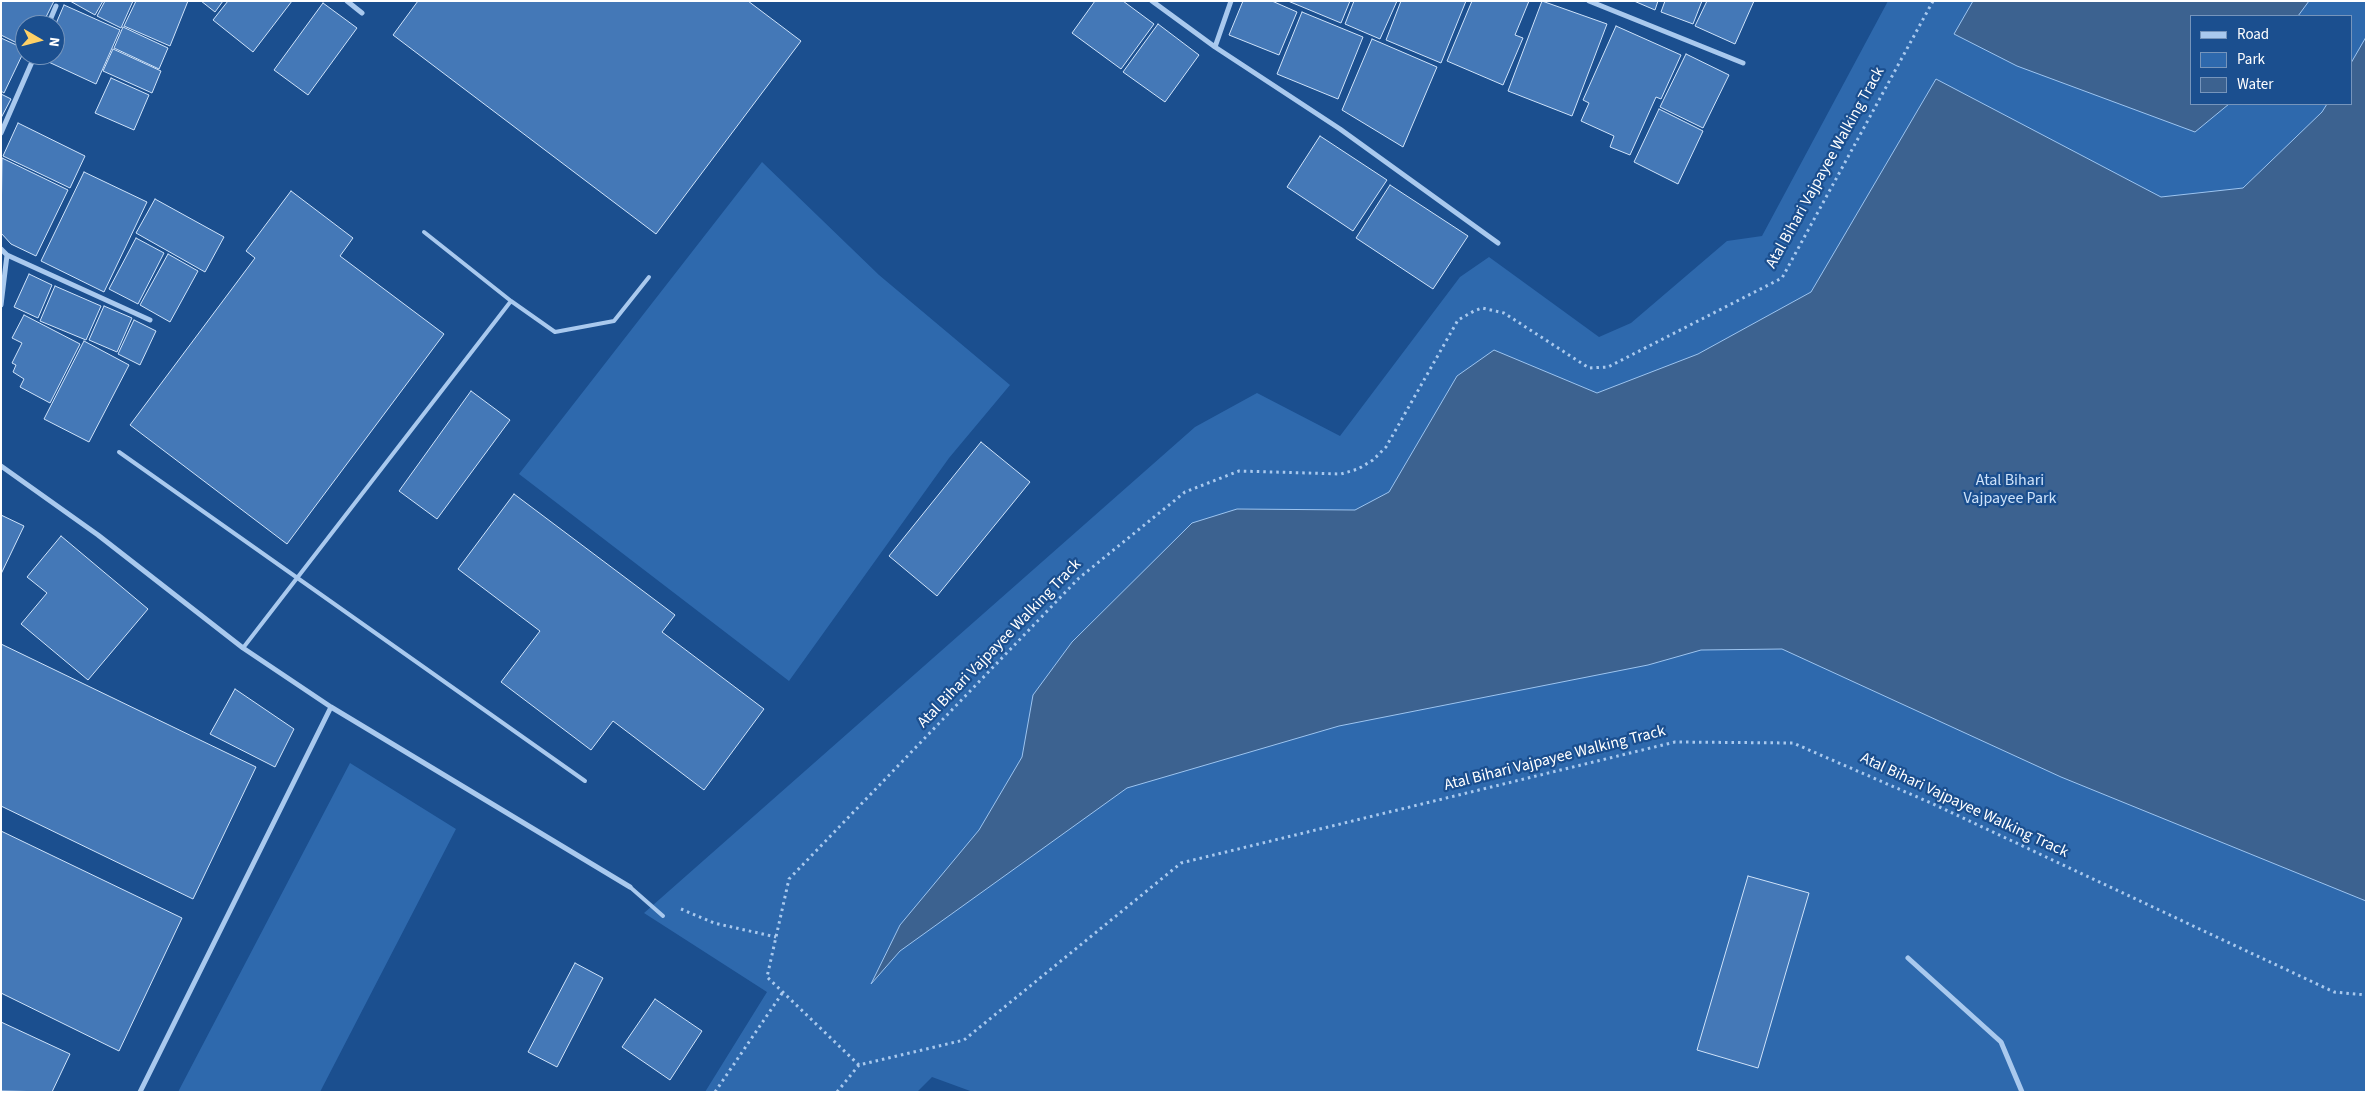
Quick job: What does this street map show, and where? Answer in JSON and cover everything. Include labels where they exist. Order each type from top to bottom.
[{"type":"street","points":[[347,1],[362,13]]},
{"type":"street","points":[[1152,1],[1215,47],[1340,129],[1498,243]]},
{"type":"street","points":[[1215,47],[1232,1]]},
{"type":"street","points":[[1589,1],[1743,63]]},
{"type":"street","points":[[52,15],[56,6]]},
{"type":"street","points":[[1,133],[31,65]]},
{"type":"street","points":[[1,249],[7,255],[150,320]]},
{"type":"street","points":[[1,305],[7,255]]},
{"type":"street","points":[[1,466],[98,534],[243,648],[331,707],[630,887]]},
{"type":"street","points":[[140,1092],[331,707]]},
{"type":"street","points":[[1908,958],[2001,1042],[2022,1092]]},
{"type":"lane","points":[[424,232],[511,301],[554,332],[614,321],[649,277]]},
{"type":"lane","points":[[243,648],[511,301]]},
{"type":"lane","points":[[119,452],[586,781]]},
{"type":"lane","points":[[630,887],[663,916]]},
{"type":"path","name":"Atal Bihari Vajpayee Walking Track","points":[[1932,1],[1782,278],[1608,367],[1589,368],[1504,313],[1482,308],[1474,310],[1458,320],[1386,447],[1373,460],[1358,469],[1341,474],[1239,470],[1185,492],[1079,578],[789,879],[767,977],[859,1065],[964,1040],[1181,863],[1674,742],[1793,743],[1930,803],[2334,992],[2366,995]]},
{"type":"path","points":[[672,905],[714,922],[776,937]]},
{"type":"path","points":[[715,1092],[783,992]]},
{"type":"path","points":[[837,1092],[859,1065]]},
{"type":"green space","name":"Atal Bihari Vajpayee Park","points":[[1888,1],[2366,1],[2366,1092],[973,1092],[932,1077],[917,1092],[705,1092],[767,992],[644,913],[1195,427],[1257,393],[1340,436],[1460,277],[1489,257],[1599,337],[1631,323],[1727,241],[1762,236]]},
{"type":"green space","points":[[762,162],[879,275],[1010,385],[949,458],[789,681],[519,474]]},
{"type":"green space","points":[[350,763],[456,829],[320,1092],[178,1092]]},
{"type":"water","points":[[1973,1],[2309,1],[2299,15],[2190,15],[2190,105],[2228,105],[2195,132],[2017,66],[1954,34]]},
{"type":"water","points":[[2366,37],[2366,901],[2061,777],[1782,649],[1701,650],[1648,665],[1339,726],[1127,788],[900,951],[871,984],[900,925],[979,830],[1022,757],[1033,695],[1072,642],[1192,523],[1237,509],[1355,510],[1389,492],[1457,376],[1494,350],[1597,393],[1698,354],[1811,292],[1936,79],[2161,197],[2243,188],[2322,112],[2326,105],[2352,105],[2352,61]]},
{"type":"building","points":[[1,1],[54,1],[47,15],[15,15],[15,42],[1,35]]},
{"type":"building","points":[[70,1],[103,1],[95,15]]},
{"type":"building","points":[[105,1],[133,1],[121,28],[97,16]]},
{"type":"building","points":[[136,1],[188,1],[170,46],[124,26]]},
{"type":"building","points":[[201,1],[223,1],[215,12]]},
{"type":"building","points":[[228,1],[292,1],[253,52],[213,20]]},
{"type":"building","points":[[418,1],[748,1],[801,41],[656,234],[393,35]]},
{"type":"building","points":[[1095,1],[1123,1],[1154,24],[1121,69],[1072,33]]},
{"type":"building","points":[[1243,1],[1272,1],[1297,12],[1279,55],[1229,35]]},
{"type":"building","points":[[1288,1],[1350,1],[1341,23]]},
{"type":"building","points":[[1354,1],[1397,1],[1380,39],[1345,24]]},
{"type":"building","points":[[1401,1],[1466,1],[1441,63],[1386,40]]},
{"type":"building","points":[[1472,1],[1529,1],[1515,35],[1523,38],[1503,85],[1447,61]]},
{"type":"building","points":[[1542,1],[1607,24],[1572,116],[1508,91]]},
{"type":"building","points":[[1634,1],[1658,1],[1655,10]]},
{"type":"building","points":[[1665,1],[1702,1],[1693,24],[1661,12]]},
{"type":"building","points":[[1707,1],[1754,1],[1735,44],[1695,26]]},
{"type":"building","points":[[323,3],[357,28],[308,95],[274,70]]},
{"type":"building","points":[[64,5],[120,30],[96,84],[55,65],[65,65],[65,15],[60,15]]},
{"type":"building","points":[[1302,12],[1363,37],[1338,99],[1277,74]]},
{"type":"building","points":[[1158,24],[1199,55],[1165,102],[1123,72]]},
{"type":"building","points":[[1616,26],[1681,55],[1661,99],[1656,97],[1630,155],[1610,147],[1614,136],[1581,121],[1589,103],[1583,100]]},
{"type":"building","points":[[123,27],[168,48],[159,69],[114,48]]},
{"type":"building","points":[[1,38],[15,44],[15,65],[17,65],[4,93],[1,91]]},
{"type":"building","points":[[1372,39],[1437,67],[1403,147],[1342,110]]},
{"type":"building","points":[[113,49],[161,71],[152,93],[103,71]]},
{"type":"building","points":[[1686,54],[1729,75],[1703,128],[1660,107]]},
{"type":"building","points":[[111,78],[149,95],[134,130],[95,113]]},
{"type":"building","points":[[1,94],[11,99],[1,118]]},
{"type":"building","points":[[1659,109],[1703,131],[1678,184],[1634,162]]},
{"type":"building","points":[[18,123],[85,156],[70,188],[3,156]]},
{"type":"building","points":[[1320,136],[1387,180],[1353,231],[1287,187]]},
{"type":"building","points":[[2,158],[68,190],[36,256],[11,244],[1,233]]},
{"type":"building","points":[[84,172],[147,202],[104,292],[41,261]]},
{"type":"building","points":[[1390,185],[1468,236],[1433,289],[1356,238]]},
{"type":"building","points":[[291,191],[353,238],[340,256],[444,334],[287,544],[130,425],[255,258],[246,251]]},
{"type":"building","points":[[155,199],[224,237],[205,272],[136,233]]},
{"type":"building","points":[[136,238],[164,253],[138,304],[109,289]]},
{"type":"building","points":[[168,254],[198,271],[170,322],[140,305]]},
{"type":"building","points":[[29,274],[52,285],[38,318],[14,307]]},
{"type":"building","points":[[55,286],[101,306],[86,340],[40,321]]},
{"type":"building","points":[[104,306],[132,318],[117,352],[89,340]]},
{"type":"building","points":[[24,315],[80,344],[50,403],[20,387],[24,379],[13,372],[16,365],[12,363],[22,343],[12,338]]},
{"type":"building","points":[[134,320],[156,331],[140,365],[118,354]]},
{"type":"building","points":[[84,341],[129,365],[89,442],[44,419]]},
{"type":"building","points":[[471,391],[510,420],[437,519],[399,491]]},
{"type":"building","points":[[981,442],[1030,482],[937,596],[889,556]]},
{"type":"building","points":[[514,494],[675,615],[662,632],[764,709],[704,790],[613,721],[591,750],[501,682],[540,631],[458,569]]},
{"type":"building","points":[[1,515],[24,526],[1,574]]},
{"type":"building","points":[[61,536],[148,609],[88,680],[21,624],[47,593],[27,577]]},
{"type":"building","points":[[1,644],[256,767],[193,899],[1,806]]},
{"type":"building","points":[[235,689],[294,729],[275,767],[210,734]]},
{"type":"building","points":[[1,831],[182,918],[119,1051],[1,993]]},
{"type":"building","points":[[1748,876],[1809,893],[1758,1068],[1697,1050]]},
{"type":"building","points":[[575,963],[603,978],[557,1067],[528,1052]]},
{"type":"building","points":[[655,999],[702,1031],[670,1080],[622,1047]]},
{"type":"building","points":[[1,1022],[70,1054],[52,1092],[1,1091]]}]
